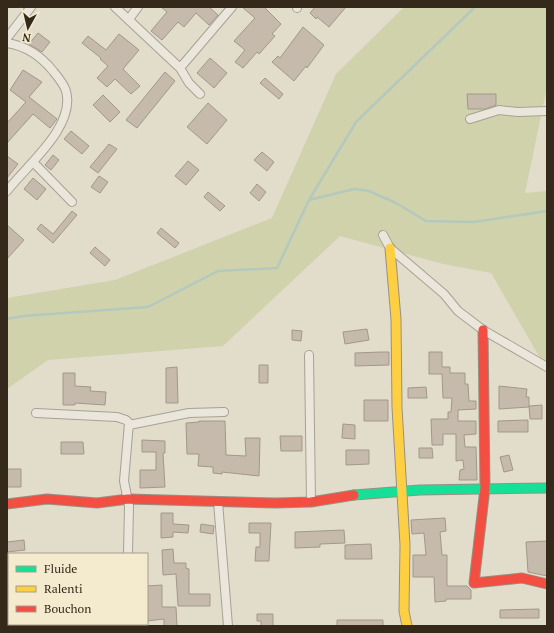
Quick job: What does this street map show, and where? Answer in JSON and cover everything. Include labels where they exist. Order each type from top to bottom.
[{"type":"street","points":[[7,38],[31,7]]},
{"type":"street","points":[[115,7],[180,68],[189,83],[200,94]]},
{"type":"street","points":[[129,19],[138,7]]},
{"type":"street","points":[[180,68],[232,7]]},
{"type":"street","points":[[7,43],[17,45],[31,51],[48,65],[60,78],[66,91],[67,104],[62,122],[50,142],[7,191]]},
{"type":"street","points":[[470,119],[499,110],[518,112],[547,111]]},
{"type":"street","points":[[33,162],[72,202]]},
{"type":"street","points":[[383,235],[390,248],[444,294],[458,311],[483,330],[547,367]]},
{"type":"street","points":[[390,248],[396,319],[397,407],[405,560],[404,611],[406,626]]},
{"type":"street","points":[[483,330],[483,433],[486,488],[474,583],[522,578],[547,584]]},
{"type":"street","points":[[309,355],[311,502]]},
{"type":"street","points":[[129,425],[189,413],[224,412]]},
{"type":"street","points":[[36,414],[117,417],[126,420],[129,425],[124,481],[129,506],[128,553]]},
{"type":"street","points":[[7,504],[47,499],[112,504],[128,499],[218,502],[311,502],[364,494],[402,491],[486,488],[547,488]]},
{"type":"street","points":[[218,502],[228,626]]},
{"type":"green space","points":[[404,7],[547,7],[547,87],[525,193],[547,191],[547,365],[540,358],[491,273],[443,264],[340,236],[223,346],[48,360],[7,389],[7,298],[115,280],[272,218],[336,74]]},
{"type":"building","points":[[161,7],[209,7],[218,15],[209,25],[196,13],[184,27],[178,22],[162,40],[151,31],[167,12]]},
{"type":"building","points":[[242,7],[264,7],[281,24],[272,34],[275,36],[259,54],[257,52],[243,68],[235,62],[245,50],[234,41],[255,18]]},
{"type":"building","points":[[315,7],[346,7],[329,27],[317,17],[316,19],[310,13]]},
{"type":"building","points":[[303,27],[324,45],[307,68],[306,66],[294,81],[272,62],[278,56],[280,58]]},
{"type":"building","points":[[38,33],[50,42],[42,52],[29,44]]},
{"type":"building","points":[[119,34],[139,50],[123,69],[140,86],[131,94],[115,79],[107,87],[97,78],[108,66],[100,59],[101,58],[82,43],[88,36],[106,50]]},
{"type":"building","points":[[210,58],[227,73],[214,88],[197,73]]},
{"type":"building","points":[[23,70],[42,82],[29,97],[57,119],[50,128],[33,114],[7,143],[7,123],[26,102],[10,90]]},
{"type":"building","points":[[165,72],[175,81],[137,128],[126,120]]},
{"type":"building","points":[[265,78],[283,94],[279,99],[260,83]]},
{"type":"building","points":[[467,94],[496,94],[496,105],[485,109],[468,109]]},
{"type":"building","points":[[103,95],[120,112],[110,122],[93,105]]},
{"type":"building","points":[[208,103],[227,120],[207,144],[187,127]]},
{"type":"building","points":[[71,131],[89,146],[82,154],[64,139]]},
{"type":"building","points":[[109,144],[117,149],[98,173],[90,167]]},
{"type":"building","points":[[262,152],[274,162],[267,171],[254,160]]},
{"type":"building","points":[[53,155],[59,160],[51,170],[45,165]]},
{"type":"building","points":[[7,156],[18,164],[7,178]]},
{"type":"building","points":[[188,161],[199,170],[186,185],[175,176]]},
{"type":"building","points":[[99,176],[108,182],[100,193],[91,187]]},
{"type":"building","points":[[33,178],[46,189],[37,200],[24,189]]},
{"type":"building","points":[[257,184],[266,192],[259,201],[250,193]]},
{"type":"building","points":[[208,192],[225,206],[220,211],[204,197]]},
{"type":"building","points":[[72,211],[77,215],[53,243],[37,229],[41,224],[53,234]]},
{"type":"building","points":[[7,225],[24,240],[7,259]]},
{"type":"building","points":[[161,228],[179,243],[175,248],[157,233]]},
{"type":"building","points":[[95,247],[110,260],[105,266],[90,253]]},
{"type":"building","points":[[367,329],[369,340],[345,344],[343,332]]},
{"type":"building","points":[[292,330],[302,331],[301,341],[292,340]]},
{"type":"building","points":[[389,352],[389,365],[355,366],[355,353]]},
{"type":"building","points":[[429,352],[442,352],[442,367],[450,367],[450,373],[465,373],[465,384],[468,384],[469,401],[476,401],[476,409],[458,410],[458,421],[476,421],[476,434],[464,435],[465,447],[476,447],[477,480],[459,480],[460,470],[464,469],[463,460],[456,461],[456,434],[443,434],[443,445],[432,445],[431,419],[448,419],[448,412],[451,412],[452,398],[443,398],[442,374],[429,374]]},
{"type":"building","points":[[259,365],[268,365],[268,383],[259,383]]},
{"type":"building","points":[[177,367],[178,403],[166,403],[166,368]]},
{"type":"building","points":[[63,373],[75,373],[75,386],[91,387],[90,391],[106,392],[105,405],[75,403],[75,405],[63,405]]},
{"type":"building","points":[[499,386],[527,389],[526,397],[529,397],[529,407],[499,409]]},
{"type":"building","points":[[426,387],[427,398],[408,398],[408,388]]},
{"type":"building","points":[[364,400],[388,400],[388,421],[364,421]]},
{"type":"building","points":[[542,405],[542,419],[530,419],[529,406]]},
{"type":"building","points":[[528,420],[528,432],[498,432],[498,421]]},
{"type":"building","points":[[199,421],[225,421],[226,455],[246,456],[245,438],[260,438],[259,476],[222,472],[222,474],[213,473],[213,467],[198,466],[199,454],[187,454],[186,423]]},
{"type":"building","points":[[343,424],[355,425],[355,439],[342,438]]},
{"type":"building","points":[[280,436],[302,436],[302,451],[281,451]]},
{"type":"building","points":[[142,440],[165,441],[165,453],[163,453],[165,487],[140,488],[140,470],[156,470],[156,452],[142,452]]},
{"type":"building","points":[[61,442],[83,442],[84,454],[61,454]]},
{"type":"building","points":[[419,448],[432,448],[433,458],[419,458]]},
{"type":"building","points":[[346,450],[369,450],[369,464],[346,465]]},
{"type":"building","points":[[509,455],[513,470],[504,472],[500,457]]},
{"type":"building","points":[[7,469],[21,469],[21,487],[7,487]]},
{"type":"building","points":[[161,513],[173,513],[173,524],[189,525],[188,533],[173,532],[173,537],[161,538]]},
{"type":"building","points":[[445,518],[446,531],[440,532],[442,555],[447,555],[447,586],[467,586],[471,590],[471,599],[446,599],[446,601],[435,602],[434,577],[413,577],[413,555],[426,555],[424,533],[412,534],[411,520]]},
{"type":"building","points":[[249,523],[271,523],[269,561],[255,561],[256,547],[260,547],[260,533],[249,533]]},
{"type":"building","points":[[201,524],[214,526],[213,534],[200,532]]},
{"type":"building","points":[[344,530],[345,543],[320,544],[320,547],[295,548],[295,532]]},
{"type":"building","points":[[24,540],[25,550],[7,552],[7,542]]},
{"type":"building","points":[[547,541],[547,576],[528,572],[526,542]]},
{"type":"building","points":[[371,544],[372,559],[345,559],[345,545]]},
{"type":"building","points":[[173,549],[174,563],[186,563],[186,568],[189,569],[189,594],[210,594],[210,606],[178,606],[176,574],[163,575],[162,550]]},
{"type":"building","points":[[162,585],[162,607],[176,607],[177,626],[164,626],[164,619],[148,621],[148,586]]},
{"type":"building","points":[[539,609],[539,618],[500,618],[500,610]]},
{"type":"building","points":[[257,614],[273,614],[273,626],[261,626],[261,621],[257,621]]},
{"type":"building","points":[[337,620],[383,620],[383,626],[337,626]]},
{"type":"waterway","points":[[7,319],[23,316],[148,307],[218,271],[277,268],[309,200],[356,122],[475,7]]},
{"type":"waterway","points":[[309,200],[354,189],[369,191],[396,203],[426,221],[474,222],[547,211]]},
{"type":"traffic: fast","points":[[354,495],[420,490],[547,488]]},
{"type":"traffic: slow","points":[[390,248],[396,319],[397,407],[405,545],[404,611],[407,626]]},
{"type":"traffic: jam","points":[[483,330],[485,488],[474,583],[522,578],[547,584]]},
{"type":"traffic: jam","points":[[7,504],[47,499],[97,503],[128,499],[276,503],[311,502],[354,495]]}]
